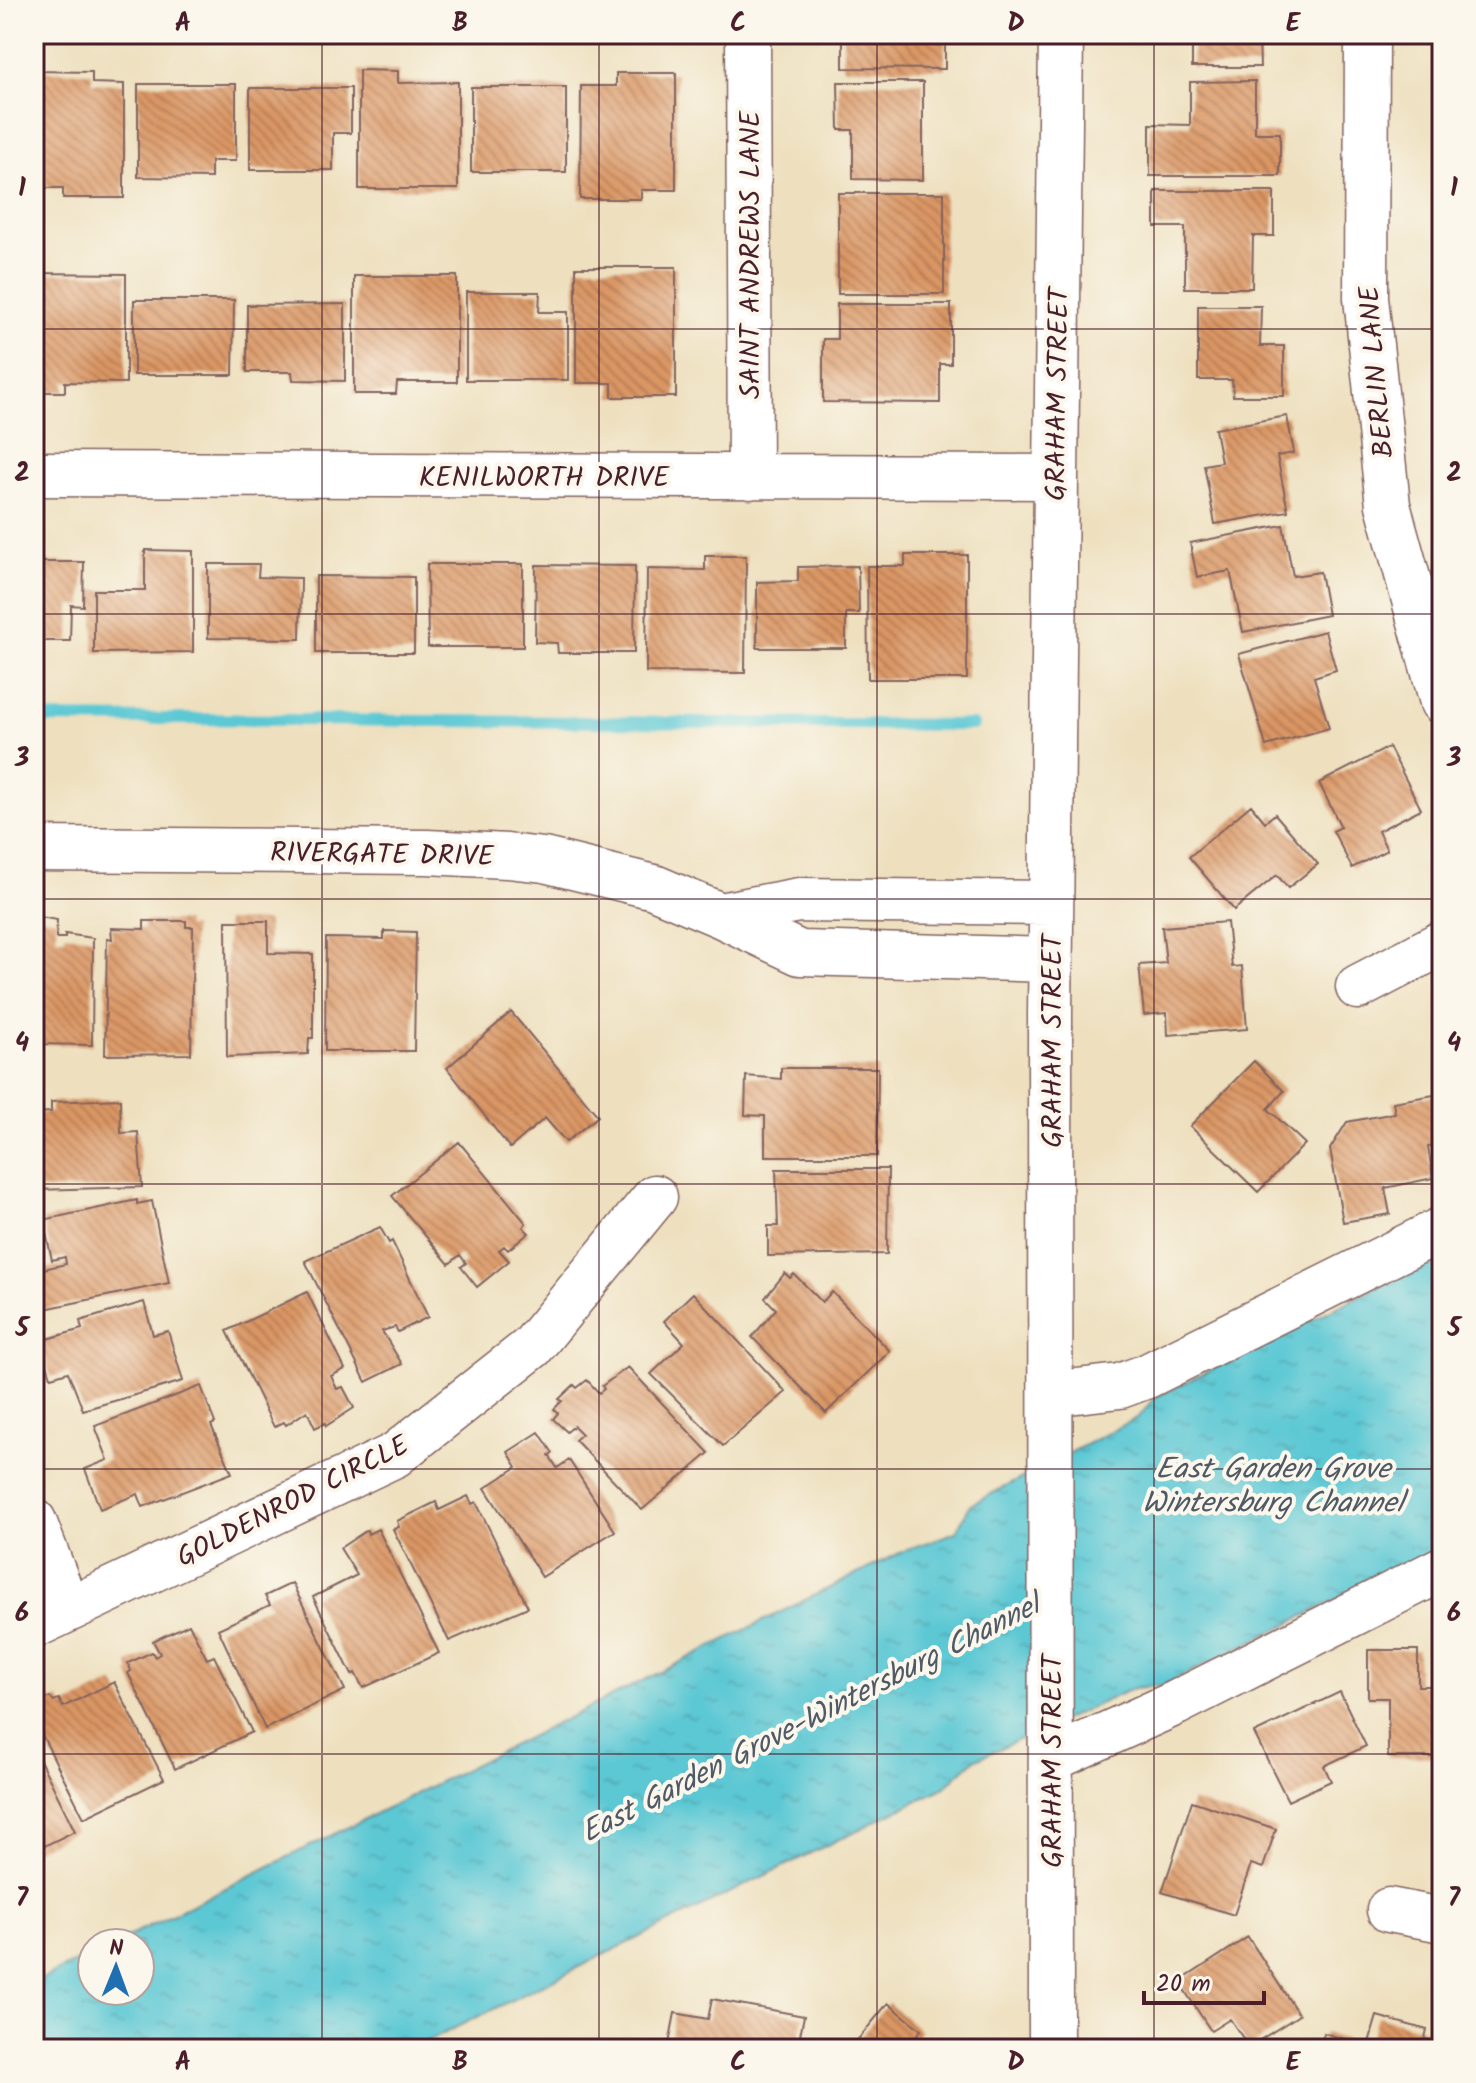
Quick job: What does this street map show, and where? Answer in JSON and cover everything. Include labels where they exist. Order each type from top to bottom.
[{"type":"street","name":"SAINT ANDREWS LANE","points":[[748,34],[750,477]]},
{"type":"street","name":"GRAHAM STREET","points":[[1051,2049],[1051,903],[1061,34]]},
{"type":"street","name":"BERLIN LANE","points":[[1367,34],[1366,298],[1388,505],[1442,702]]},
{"type":"street","name":"KENILWORTH DRIVE","points":[[34,474],[1055,477]]},
{"type":"street","name":"RIVERGATE DRIVE","points":[[34,849],[507,856],[544,860],[654,887],[800,953],[1051,960]]},
{"type":"street","points":[[720,915],[799,900],[1051,903]]},
{"type":"street","points":[[1358,987],[1442,943]]},
{"type":"street","name":"GOLDENROD CIRCLE","points":[[51,1618],[395,1455],[532,1347],[655,1197]]},
{"type":"street","points":[[1051,1394],[1120,1386],[1147,1376],[1442,1229]]},
{"type":"street","points":[[34,1521],[51,1618]]},
{"type":"street","points":[[1052,1759],[1176,1703],[1442,1569]]},
{"type":"street","points":[[1389,1910],[1442,1920]]},
{"type":"water","name":"East Garden Grove Wintersburg Channel","points":[[1442,1255],[1442,1548],[1164,1685],[1134,1688],[974,1760],[945,1787],[412,2049],[34,2049],[34,1983],[76,1962],[76,2007],[156,2007],[156,1927],[147,1927],[906,1550],[956,1532],[970,1505],[1139,1417],[1154,1398]]},
{"type":"building","points":[[843,34],[945,34],[945,69],[843,68]]},
{"type":"building","points":[[1192,34],[1259,34],[1260,67],[1192,67]]},
{"type":"building","points":[[359,70],[398,71],[398,83],[458,82],[458,189],[359,189]]},
{"type":"building","points":[[34,71],[92,72],[92,83],[124,84],[124,198],[63,198],[63,188],[34,188]]},
{"type":"building","points":[[616,73],[676,73],[676,190],[641,190],[641,199],[580,199],[581,86],[616,86]]},
{"type":"building","points":[[1255,81],[1255,133],[1280,133],[1280,176],[1150,176],[1150,124],[1190,125],[1190,82]]},
{"type":"building","points":[[838,82],[923,82],[923,180],[853,179],[853,130],[839,130]]},
{"type":"building","points":[[138,84],[236,84],[236,161],[211,161],[211,178],[138,177]]},
{"type":"building","points":[[471,87],[566,87],[566,172],[471,172]]},
{"type":"building","points":[[250,88],[351,88],[351,133],[333,133],[333,170],[250,170]]},
{"type":"building","points":[[1155,191],[1274,191],[1274,236],[1253,236],[1252,288],[1185,288],[1185,227],[1155,227]]},
{"type":"building","points":[[838,193],[944,193],[944,294],[838,294]]},
{"type":"building","points":[[576,267],[676,267],[676,397],[612,397],[612,383],[576,383]]},
{"type":"building","points":[[34,273],[126,274],[126,383],[65,382],[65,392],[34,392]]},
{"type":"building","points":[[354,276],[457,276],[457,382],[397,382],[396,394],[354,394]]},
{"type":"building","points":[[466,292],[540,292],[539,312],[568,312],[568,380],[466,380]]},
{"type":"building","points":[[134,300],[234,300],[233,375],[134,375]]},
{"type":"building","points":[[345,304],[345,381],[293,380],[292,372],[247,372],[247,305]]},
{"type":"building","points":[[837,304],[951,304],[951,364],[940,364],[940,403],[823,402],[823,339],[837,339]]},
{"type":"building","points":[[1198,306],[1261,306],[1260,346],[1284,346],[1284,396],[1233,396],[1232,380],[1198,380]]},
{"type":"building","points":[[1287,416],[1294,453],[1277,456],[1288,511],[1215,524],[1204,465],[1221,462],[1215,429]]},
{"type":"building","points":[[1283,525],[1293,576],[1320,572],[1328,615],[1243,632],[1230,571],[1197,577],[1190,543]]},
{"type":"building","points":[[145,550],[193,551],[193,652],[94,653],[94,590],[145,590]]},
{"type":"building","points":[[905,555],[967,555],[967,679],[868,679],[867,566],[905,566]]},
{"type":"building","points":[[705,556],[746,556],[745,673],[646,672],[647,569],[705,570]]},
{"type":"building","points":[[34,562],[84,562],[83,606],[71,605],[70,641],[34,641]]},
{"type":"building","points":[[208,564],[259,564],[258,577],[301,578],[300,639],[208,638]]},
{"type":"building","points":[[427,564],[523,564],[523,647],[428,647]]},
{"type":"building","points":[[536,565],[635,566],[634,653],[558,653],[557,643],[535,642]]},
{"type":"building","points":[[858,566],[859,613],[846,613],[846,648],[757,648],[757,582],[798,581],[798,567]]},
{"type":"building","points":[[316,576],[414,577],[414,653],[316,653]]},
{"type":"building","points":[[1325,631],[1336,670],[1314,677],[1329,728],[1266,746],[1239,654]]},
{"type":"building","points":[[1389,747],[1421,809],[1378,831],[1387,850],[1352,868],[1333,831],[1341,827],[1319,783]]},
{"type":"building","points":[[1251,805],[1265,822],[1275,814],[1318,864],[1288,888],[1277,875],[1234,910],[1189,857]]},
{"type":"building","points":[[34,916],[57,920],[56,938],[65,938],[65,934],[93,938],[92,1045],[34,1044]]},
{"type":"building","points":[[144,921],[186,921],[186,927],[193,927],[191,1054],[105,1055],[107,938],[112,939],[111,928],[144,929]]},
{"type":"building","points":[[226,921],[268,921],[268,953],[313,954],[313,1038],[309,1038],[308,1054],[227,1057]]},
{"type":"building","points":[[1227,922],[1232,967],[1242,966],[1247,1029],[1168,1035],[1167,1013],[1144,1015],[1139,965],[1166,963],[1162,927]]},
{"type":"building","points":[[384,931],[416,932],[414,1051],[325,1051],[326,938],[384,939]]},
{"type":"building","points":[[511,1012],[598,1116],[566,1142],[545,1118],[510,1148],[447,1068]]},
{"type":"building","points":[[1254,1061],[1284,1091],[1268,1109],[1305,1144],[1258,1192],[1190,1126]]},
{"type":"building","points":[[781,1068],[878,1068],[877,1156],[765,1156],[765,1116],[745,1115],[746,1076],[781,1079]]},
{"type":"building","points":[[1440,1094],[1442,1144],[1428,1147],[1433,1178],[1385,1188],[1390,1214],[1343,1222],[1330,1149],[1347,1122],[1395,1113],[1393,1102]]},
{"type":"building","points":[[120,1099],[121,1133],[138,1132],[142,1187],[36,1190],[34,1113],[51,1112],[51,1102]]},
{"type":"building","points":[[459,1142],[526,1223],[523,1227],[529,1233],[508,1250],[504,1246],[499,1250],[509,1261],[477,1287],[461,1267],[466,1263],[460,1255],[449,1264],[392,1196]]},
{"type":"building","points":[[776,1169],[888,1169],[887,1254],[768,1256],[768,1226],[778,1226]]},
{"type":"building","points":[[137,1200],[137,1204],[152,1201],[169,1283],[35,1311],[34,1271],[66,1264],[65,1257],[52,1260],[43,1220]]},
{"type":"building","points":[[380,1227],[389,1243],[392,1241],[428,1317],[398,1332],[395,1327],[382,1331],[402,1364],[366,1382],[305,1261]]},
{"type":"building","points":[[785,1273],[790,1278],[794,1274],[822,1302],[832,1292],[890,1351],[826,1413],[752,1337],[776,1309],[765,1298]]},
{"type":"building","points":[[307,1292],[345,1369],[331,1376],[337,1389],[343,1387],[354,1408],[326,1426],[325,1423],[315,1428],[307,1411],[286,1425],[284,1422],[274,1427],[227,1331]]},
{"type":"building","points":[[693,1293],[786,1392],[723,1446],[651,1374],[684,1343],[664,1321]]},
{"type":"building","points":[[144,1302],[153,1335],[168,1331],[183,1381],[83,1410],[68,1372],[51,1377],[40,1341],[82,1329],[80,1321]]},
{"type":"building","points":[[628,1367],[709,1453],[642,1510],[575,1440],[582,1434],[574,1426],[567,1432],[553,1419],[558,1413],[554,1409],[562,1401],[559,1399],[574,1385],[577,1388],[587,1380],[599,1393],[604,1389],[602,1386]]},
{"type":"building","points":[[201,1386],[215,1423],[211,1425],[232,1473],[143,1507],[138,1494],[100,1509],[85,1469],[108,1460],[95,1426]]},
{"type":"building","points":[[539,1432],[553,1453],[549,1455],[557,1468],[569,1460],[615,1531],[542,1577],[485,1488],[517,1467],[508,1452]]},
{"type":"building","points":[[468,1496],[472,1504],[476,1502],[528,1607],[449,1641],[393,1529],[399,1527],[397,1521],[436,1502],[439,1510]]},
{"type":"building","points":[[378,1529],[439,1653],[363,1688],[355,1673],[352,1675],[313,1597],[357,1575],[340,1548],[367,1530],[368,1534]]},
{"type":"building","points":[[292,1583],[345,1690],[265,1729],[218,1629],[270,1605],[265,1596]]},
{"type":"building","points":[[189,1624],[207,1659],[214,1656],[252,1732],[175,1769],[128,1673],[131,1671],[128,1663],[152,1652],[155,1657],[160,1654],[153,1641]]},
{"type":"building","points":[[1368,1650],[1418,1650],[1418,1686],[1442,1686],[1442,1757],[1388,1757],[1388,1698],[1368,1698]]},
{"type":"building","points":[[114,1682],[164,1779],[84,1818],[34,1719],[34,1710],[38,1708],[36,1705],[50,1697],[53,1701],[59,1699],[63,1707]]},
{"type":"building","points":[[1340,1692],[1366,1746],[1324,1766],[1331,1781],[1288,1801],[1254,1733]]},
{"type":"building","points":[[34,1748],[75,1831],[34,1851]]},
{"type":"building","points":[[1192,1801],[1276,1829],[1263,1868],[1251,1864],[1234,1915],[1162,1892]]},
{"type":"building","points":[[1248,1937],[1299,2015],[1249,2047],[1230,2019],[1211,2031],[1179,1982]]},
{"type":"building","points":[[712,1999],[804,2016],[797,2049],[668,2049],[675,2013],[708,2019]]},
{"type":"building","points":[[888,2003],[921,2030],[915,2038],[928,2049],[850,2049]]},
{"type":"building","points":[[1377,2016],[1427,2030],[1422,2049],[1320,2049],[1324,2033],[1368,2046]]},
{"type":"waterway","points":[[34,718],[973,725]]},
{"type":"water label","name":"East Garden Grove-Wintersburg Channel","points":[[810,1718]]}]
